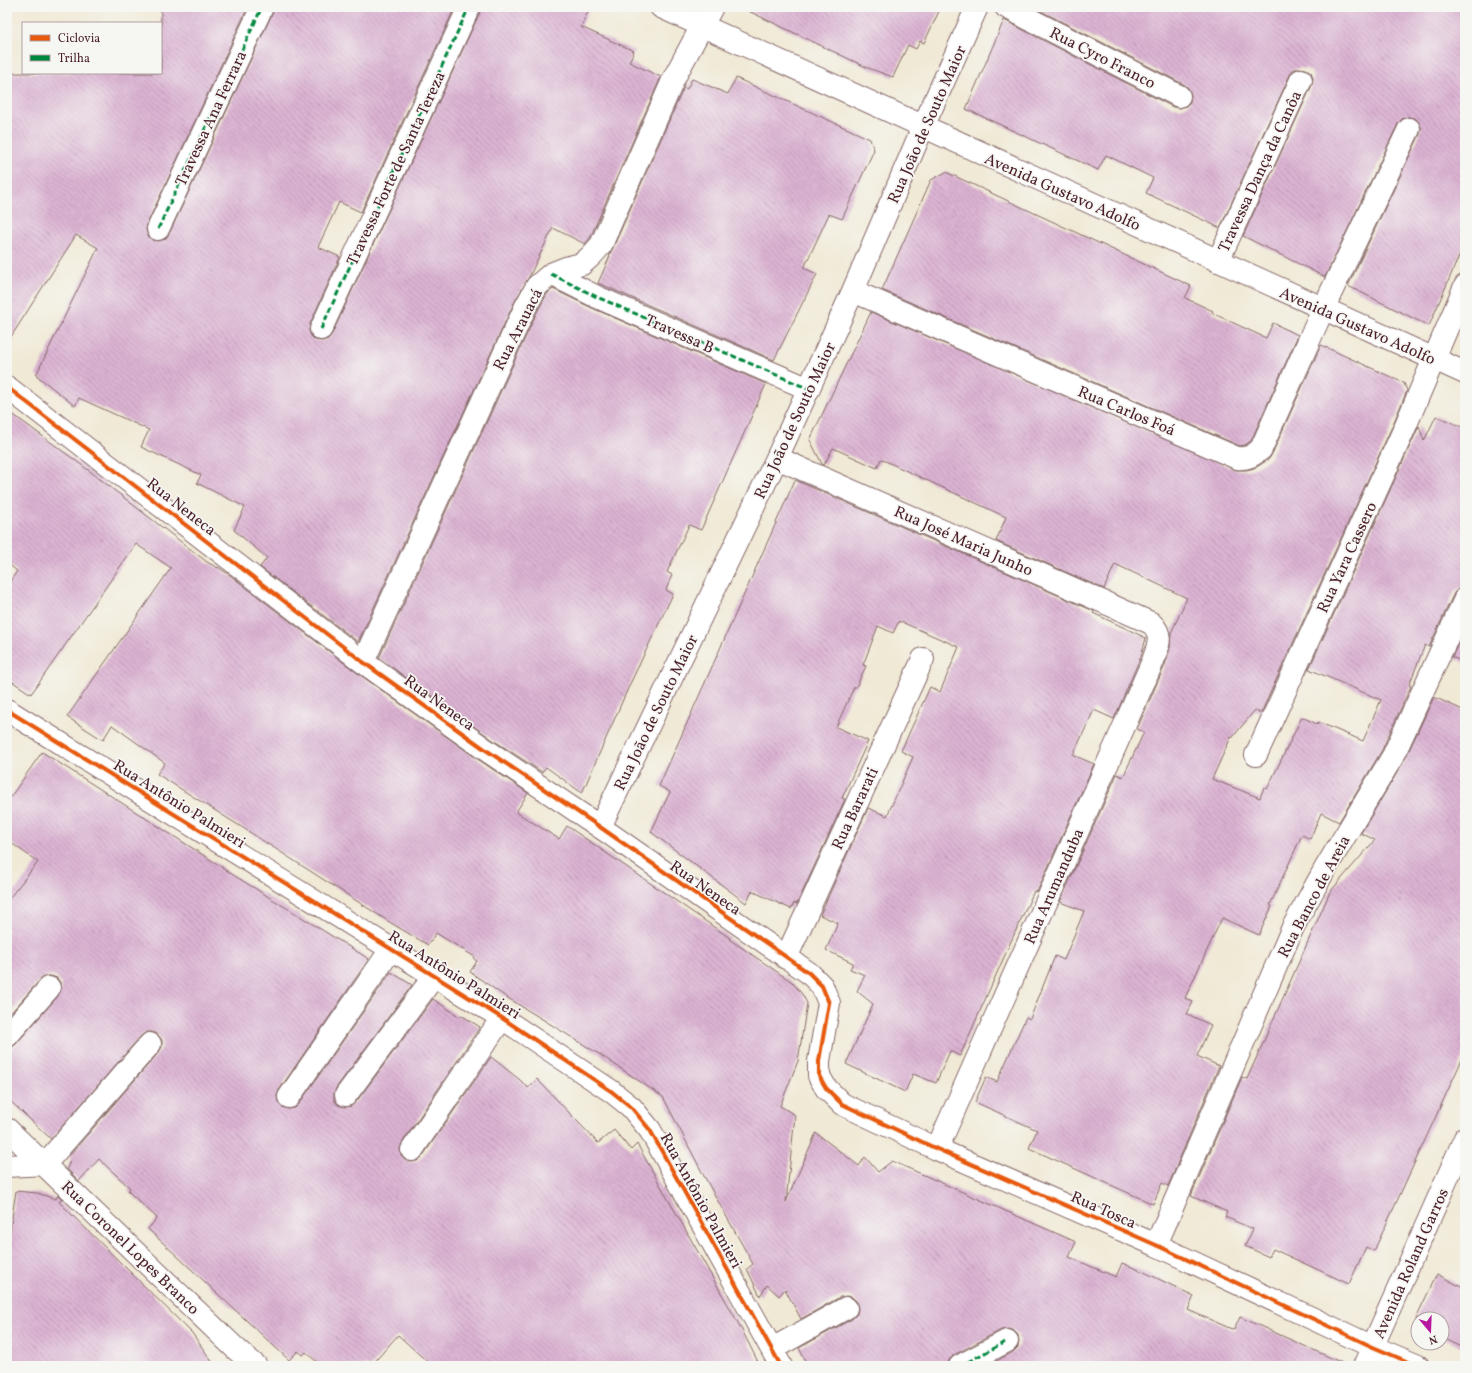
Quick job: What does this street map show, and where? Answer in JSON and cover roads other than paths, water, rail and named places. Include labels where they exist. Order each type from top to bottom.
[{"type":"street","name":"Travessa Ana Ferrara","points":[[158,229],[262,7]]},
{"type":"street","name":"Travessa Forte de Santa Tereza","points":[[321,329],[469,7]]},
{"type":"street","name":"Avenida Gustavo Adolfo","points":[[661,7],[707,16],[923,127],[1465,373]]},
{"type":"street","name":"Rua João de Souto Maior","points":[[600,827],[809,389],[977,7]]},
{"type":"street","name":"Rua Cyro Franco","points":[[1006,7],[1179,96]]},
{"type":"street","name":"Rua Arauacá","points":[[363,662],[525,308],[537,286],[552,274],[566,268],[582,264],[601,245],[674,78],[707,16]]},
{"type":"street","name":"Travessa Dança da Canôa","points":[[1218,261],[1301,80]]},
{"type":"street","points":[[1323,309],[1410,129]]},
{"type":"street","name":"Travessa B","points":[[552,274],[597,296],[809,389]]},
{"type":"street","name":"Rua Yara Cassero","points":[[1256,755],[1402,434],[1465,286]]},
{"type":"street","name":"Rua Carlos Foá","points":[[853,291],[1237,458],[1246,459],[1260,449],[1323,309]]},
{"type":"street","name":"Rua Neneca","points":[[7,387],[363,662],[481,746],[809,973],[822,986],[829,1003],[823,1043]]},
{"type":"street","name":"Rua José Maria Junho","points":[[777,458],[1151,623]]},
{"type":"street","name":"Rua Banco de Areia","points":[[1156,1245],[1292,927],[1393,756],[1465,599]]},
{"type":"street","name":"Rua Arumanduba","points":[[937,1149],[1153,661],[1159,643],[1159,633],[1151,623]]},
{"type":"street","name":"Rua Bararati","points":[[786,958],[923,659]]},
{"type":"street","name":"Rua Antônio Palmieri","points":[[7,710],[435,975],[502,1018],[631,1107],[650,1130],[777,1357]]},
{"type":"street","points":[[289,1098],[392,948]]},
{"type":"street","points":[[346,1095],[435,975]]},
{"type":"street","points":[[7,1036],[49,988]]},
{"type":"street","points":[[412,1150],[502,1018]]},
{"type":"street","name":"Rua Tosca","points":[[823,1043],[819,1061],[819,1076],[826,1088],[842,1104],[937,1149],[1156,1245],[1373,1347],[1418,1366]]},
{"type":"street","points":[[7,1166],[45,1164],[150,1044]]},
{"type":"street","name":"Rua Coronel Lopes Branco","points":[[7,1129],[252,1364]]},
{"type":"street","name":"Avenida Roland Garros","points":[[1364,1366],[1465,1138]]},
{"type":"street","points":[[777,1357],[846,1308]]},
{"type":"street","points":[[960,1366],[1007,1341]]}]
